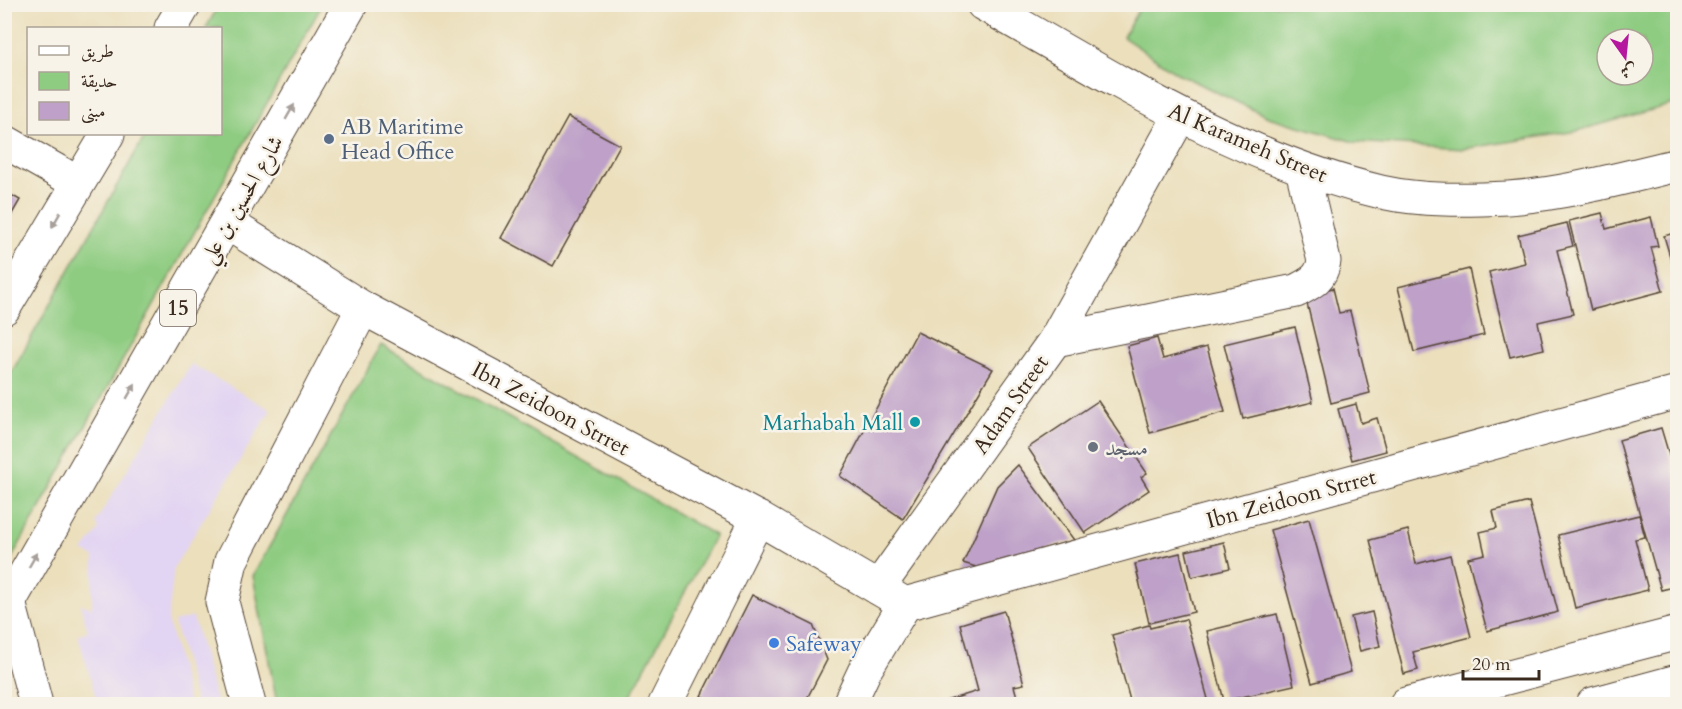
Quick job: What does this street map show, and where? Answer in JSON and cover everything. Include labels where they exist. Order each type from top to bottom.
[{"type":"main road","points":[[172,27],[185,4]]},
{"type":"main road","name":"شارع الحسين بن علي","points":[[7,607],[351,4]]},
{"type":"main road","name":"Al Karameh Street","points":[[983,4],[1180,116],[1302,169],[1383,192],[1437,198],[1497,198],[1584,187],[1677,165]]},
{"type":"main road","name":"Adam Street","points":[[849,705],[865,670],[891,596],[1055,340],[1180,116]]},
{"type":"main road","points":[[4,308],[107,135]]},
{"type":"main road","points":[[4,141],[78,183]]},
{"type":"main road","points":[[1055,340],[1296,291],[1315,281],[1322,272],[1324,261],[1302,169]]},
{"type":"main road","name":"Ibn Zeidoon Strret","points":[[227,223],[363,308],[758,518],[891,596],[1677,392]]},
{"type":"main road","points":[[249,705],[224,616],[222,602],[228,573],[245,531],[363,308]]},
{"type":"main road","points":[[665,705],[758,518]]},
{"type":"main road","points":[[7,607],[36,705]]},
{"type":"main road","points":[[1406,705],[1677,633]]},
{"type":"main road","points":[[864,705],[865,670]]},
{"type":"main road","points":[[1593,705],[1677,681]]},
{"type":"shaded area","points":[[191,364],[271,410],[174,567],[168,620],[189,704],[98,704],[78,635],[88,631],[80,604],[92,608],[94,557],[83,551],[99,530],[96,522]]},
{"type":"shaded area","points":[[193,617],[217,704],[196,704],[174,622]]},
{"type":"green space","points":[[219,5],[322,5],[5,570],[5,384],[145,135],[222,135],[222,27],[207,27]]},
{"type":"green space","points":[[1141,5],[1677,5],[1677,103],[1577,131],[1463,149],[1354,142],[1268,117],[1177,73],[1123,37]]},
{"type":"green space","points":[[381,345],[715,535],[626,704],[277,704],[253,576]]},
{"type":"building","points":[[568,117],[620,145],[553,266],[501,238]]},
{"type":"building","points":[[4,191],[20,200],[9,219],[4,217]]},
{"type":"building","points":[[1602,213],[1606,229],[1651,217],[1658,246],[1651,247],[1663,291],[1591,310],[1569,221]]},
{"type":"building","points":[[1567,223],[1573,246],[1557,250],[1573,314],[1538,322],[1544,349],[1510,357],[1489,272],[1525,263],[1518,235]]},
{"type":"building","points":[[1678,232],[1678,280],[1677,280],[1664,236]]},
{"type":"building","points":[[1469,269],[1484,335],[1414,352],[1398,287]]},
{"type":"building","points":[[1333,288],[1339,313],[1350,311],[1370,393],[1331,403],[1305,295]]},
{"type":"building","points":[[1295,327],[1313,402],[1243,419],[1224,344]]},
{"type":"building","name":"Marhabah Mall","points":[[917,332],[993,369],[903,519],[840,476]]},
{"type":"building","points":[[1157,338],[1163,359],[1207,347],[1225,412],[1150,433],[1127,346]]},
{"type":"building","points":[[1098,401],[1147,473],[1141,477],[1149,490],[1085,533],[1028,448]]},
{"type":"building","points":[[1356,404],[1361,423],[1377,418],[1386,451],[1352,460],[1338,409]]},
{"type":"building","points":[[1661,428],[1678,485],[1678,586],[1661,590],[1619,440]]},
{"type":"building","points":[[1018,465],[1074,540],[976,567],[963,563],[997,486]]},
{"type":"building","points":[[1529,502],[1558,612],[1487,631],[1468,558],[1485,554],[1480,532],[1497,528],[1493,511]]},
{"type":"building","points":[[1639,515],[1645,537],[1635,539],[1648,590],[1575,608],[1558,535]]},
{"type":"building","points":[[1309,519],[1351,672],[1312,683],[1270,530]]},
{"type":"building","points":[[1408,530],[1416,564],[1450,555],[1471,637],[1413,652],[1418,670],[1404,674],[1370,540]]},
{"type":"building","points":[[1224,542],[1230,568],[1192,577],[1186,551]]},
{"type":"building","points":[[1180,553],[1194,612],[1149,623],[1135,564]]},
{"type":"building","name":"Safeway","points":[[752,595],[813,625],[827,660],[804,704],[718,704],[701,696]]},
{"type":"building","points":[[1004,611],[1024,684],[1014,686],[1019,704],[936,704],[978,691],[960,624]]},
{"type":"building","points":[[1372,612],[1380,646],[1360,651],[1351,617]]},
{"type":"building","points":[[1277,614],[1294,685],[1224,701],[1207,631]]},
{"type":"building","points":[[1186,619],[1208,699],[1189,704],[1131,704],[1112,635],[1149,625],[1150,628]]},
{"type":"place","name":"AB Maritime Head Office","points":[[329,139]]},
{"type":"place","name":"Marhabah Mall","points":[[915,422]]},
{"type":"place","name":"مسجد","points":[[1093,447]]},
{"type":"place","name":"Safeway","points":[[774,643]]}]
